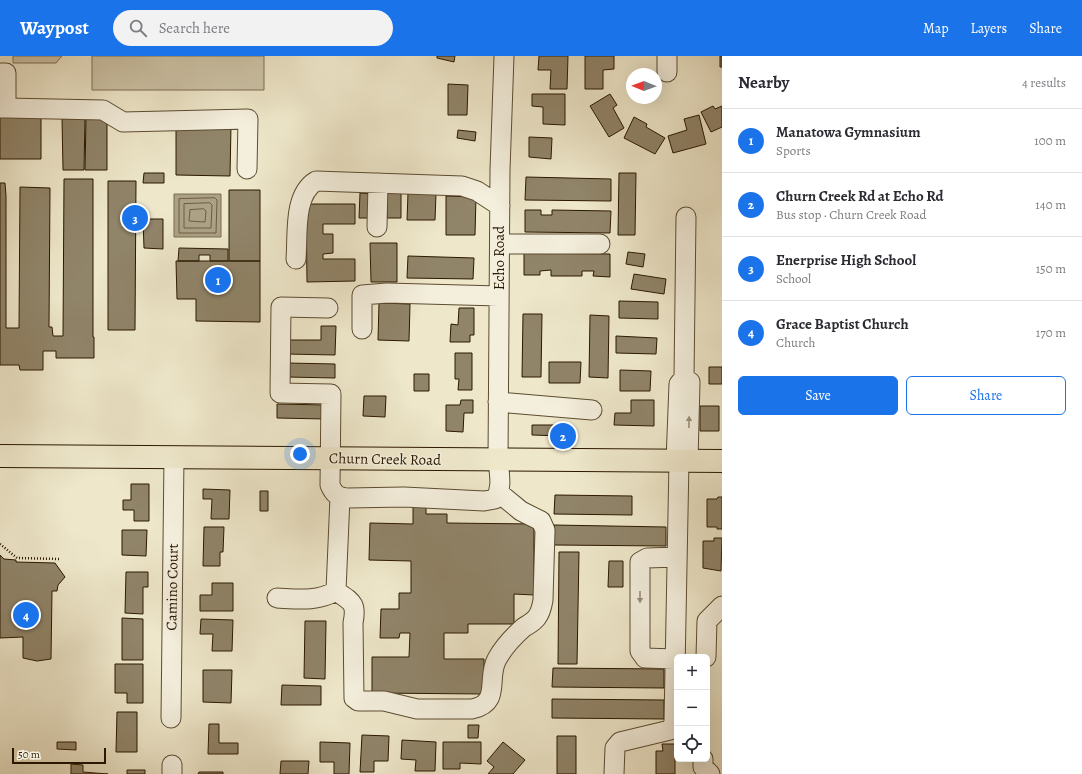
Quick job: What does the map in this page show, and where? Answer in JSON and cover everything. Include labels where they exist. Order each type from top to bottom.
[{"type":"main road","name":"Churn Creek Road","points":[[0,456],[722,461]]},
{"type":"street","name":"Echo Road","points":[[499,493],[498,402],[500,206],[504,56]]},
{"type":"street","points":[[0,73],[6,73],[3,108],[103,110],[123,122],[248,119],[247,169]]},
{"type":"street","points":[[296,259],[300,203],[308,186],[316,181],[462,186],[477,191],[500,206]]},
{"type":"street","points":[[377,227],[378,183]]},
{"type":"street","points":[[675,654],[681,461],[690,382],[684,378],[686,217]]},
{"type":"street","points":[[500,244],[600,244]]},
{"type":"street","points":[[362,329],[362,295],[387,293],[499,296]]},
{"type":"street","points":[[328,308],[281,307],[280,393],[331,394],[330,485],[334,493],[340,497],[404,497],[484,501],[495,499],[499,493],[521,511],[541,521],[545,530],[543,600],[541,610],[536,619],[514,636],[498,657],[494,665],[491,695],[487,702],[481,707],[417,709],[397,702],[358,701],[354,698],[353,623],[356,611],[352,602],[336,592]]},
{"type":"street","points":[[498,402],[592,410]]},
{"type":"street","name":"Camino Court","points":[[170,718],[174,457]]},
{"type":"street","points":[[336,592],[340,497]]},
{"type":"street","points":[[674,659],[645,658],[640,651],[640,562],[647,558],[677,557]]},
{"type":"street","points":[[277,598],[307,600],[325,597],[336,592]]},
{"type":"street","points":[[706,654],[707,621],[722,606]]},
{"type":"street","points":[[614,774],[615,748],[620,742],[670,730],[674,723],[675,690]]},
{"type":"street","points":[[703,762],[703,767],[710,774]]},
{"type":"path","points":[[0,544],[17,558],[59,558]]},
{"type":"shaded area","points":[[13,56],[62,56],[56,63],[13,63]]},
{"type":"shaded area","points":[[92,56],[264,56],[264,90],[92,90]]},
{"type":"water","points":[[174,194],[221,194],[221,237],[174,237]]},
{"type":"building","points":[[437,56],[455,56],[454,62],[437,58]]},
{"type":"building","points":[[539,56],[568,56],[567,89],[550,89],[551,70],[538,70]]},
{"type":"building","points":[[585,56],[614,56],[614,69],[603,70],[603,89],[585,89]]},
{"type":"building","points":[[720,56],[722,56],[722,67],[720,67]]},
{"type":"building","points":[[448,84],[468,85],[467,115],[448,115]]},
{"type":"building","points":[[532,94],[565,94],[565,125],[543,124],[543,107],[532,106]]},
{"type":"building","points":[[610,94],[617,105],[613,108],[624,128],[609,137],[590,106]]},
{"type":"building","points":[[713,106],[715,109],[722,106],[722,127],[711,132],[701,112]]},
{"type":"building","points":[[0,112],[41,112],[41,159],[0,159]]},
{"type":"building","points":[[699,115],[706,144],[673,153],[668,136],[687,130],[684,119]]},
{"type":"building","points":[[634,117],[647,124],[646,127],[665,138],[655,154],[624,138]]},
{"type":"building","points":[[62,118],[85,118],[84,170],[63,170]]},
{"type":"building","points":[[86,118],[107,118],[107,170],[85,170]]},
{"type":"building","points":[[176,126],[231,126],[230,176],[176,175]]},
{"type":"building","points":[[458,130],[476,132],[475,141],[457,138]]},
{"type":"building","points":[[529,137],[552,138],[551,159],[529,157]]},
{"type":"building","points":[[144,173],[164,173],[164,183],[143,183]]},
{"type":"building","points":[[619,173],[636,173],[635,235],[618,235]]},
{"type":"building","points":[[526,177],[611,179],[611,201],[525,200]]},
{"type":"building","points":[[64,179],[93,179],[94,358],[56,358],[56,351],[43,351],[43,370],[20,370],[19,365],[0,365],[0,183],[5,183],[6,196],[6,328],[19,328],[20,187],[50,188],[49,327],[52,327],[53,336],[63,336]]},
{"type":"building","points":[[108,181],[136,181],[135,330],[108,330]]},
{"type":"building","points":[[229,190],[260,190],[260,261],[229,261]]},
{"type":"building","points":[[360,193],[374,194],[373,218],[359,218]]},
{"type":"building","points":[[387,193],[401,193],[401,218],[387,218]]},
{"type":"building","points":[[408,193],[436,193],[435,220],[407,220]]},
{"type":"building","points":[[446,196],[476,197],[475,235],[446,235]]},
{"type":"building","points":[[306,204],[355,204],[355,224],[323,224],[323,234],[333,234],[333,253],[323,254],[323,259],[355,259],[355,281],[307,282]]},
{"type":"building","points":[[525,210],[541,210],[541,215],[552,215],[552,210],[611,211],[610,233],[525,232]]},
{"type":"building","points":[[143,219],[163,219],[163,249],[144,248]]},
{"type":"building","points":[[370,243],[397,243],[397,282],[371,282]]},
{"type":"building","points":[[179,248],[228,249],[228,261],[210,261],[210,255],[199,255],[199,261],[178,261]]},
{"type":"building","points":[[628,252],[645,254],[643,267],[626,264]]},
{"type":"building","points":[[524,253],[610,254],[610,277],[593,276],[594,271],[582,271],[582,276],[551,276],[551,270],[540,271],[540,275],[524,275]]},
{"type":"building","points":[[408,256],[474,258],[473,279],[407,278]]},
{"type":"building","points":[[176,261],[260,261],[260,322],[196,321],[196,299],[177,299]]},
{"type":"building","points":[[634,274],[666,279],[664,294],[631,289]]},
{"type":"building","points":[[619,301],[658,302],[658,319],[619,318]]},
{"type":"building","points":[[379,303],[410,304],[409,341],[378,340]]},
{"type":"building","points":[[459,308],[474,308],[474,335],[470,335],[470,342],[450,342],[451,324],[458,325]]},
{"type":"building","points":[[523,314],[542,314],[541,377],[522,377]]},
{"type":"building","points":[[590,315],[609,316],[608,378],[589,377]]},
{"type":"building","points":[[321,326],[336,326],[335,355],[287,354],[288,340],[321,340]]},
{"type":"building","points":[[616,336],[657,338],[656,354],[616,353]]},
{"type":"building","points":[[455,353],[472,353],[472,390],[458,390],[459,379],[455,379]]},
{"type":"building","points":[[549,362],[581,362],[580,383],[549,383]]},
{"type":"building","points":[[287,363],[335,364],[335,378],[287,377]]},
{"type":"building","points":[[709,367],[722,367],[722,384],[709,384]]},
{"type":"building","points":[[620,370],[651,371],[650,391],[620,391]]},
{"type":"building","points":[[414,374],[429,374],[429,391],[414,391]]},
{"type":"building","points":[[364,396],[386,396],[385,417],[363,416]]},
{"type":"building","points":[[461,400],[473,400],[473,413],[464,413],[463,432],[446,431],[446,405],[460,405]]},
{"type":"building","points":[[631,400],[654,400],[654,426],[614,425],[615,413],[631,413]]},
{"type":"building","points":[[277,404],[325,405],[325,419],[277,418]]},
{"type":"building","points":[[700,406],[719,406],[719,431],[700,431]]},
{"type":"building","points":[[532,425],[564,425],[564,436],[532,435]]},
{"type":"building","points":[[131,484],[149,484],[149,521],[134,521],[134,510],[123,510],[123,500],[131,500]]},
{"type":"building","points":[[203,489],[230,490],[229,519],[211,519],[212,499],[203,499]]},
{"type":"building","points":[[260,491],[268,491],[268,511],[260,511]]},
{"type":"building","points":[[555,495],[632,496],[632,515],[554,514]]},
{"type":"building","points":[[718,497],[722,497],[722,529],[717,529],[717,527],[707,527],[707,499],[717,499]]},
{"type":"building","points":[[413,506],[426,506],[426,514],[447,514],[447,523],[534,524],[534,595],[514,594],[514,624],[468,624],[468,633],[444,633],[444,659],[484,659],[484,694],[372,693],[372,657],[409,657],[410,633],[400,633],[399,638],[380,638],[381,609],[399,609],[399,593],[411,593],[411,561],[369,560],[370,523],[413,524]]},
{"type":"building","points":[[554,525],[666,527],[666,546],[554,545]]},
{"type":"building","points":[[204,527],[224,527],[223,552],[220,552],[220,566],[203,566]]},
{"type":"building","points":[[122,530],[147,530],[146,556],[122,555]]},
{"type":"building","points":[[714,538],[722,538],[721,571],[703,568],[703,541],[714,541]]},
{"type":"building","points":[[559,552],[579,552],[577,664],[558,664]]},
{"type":"building","points":[[0,555],[4,559],[16,560],[16,562],[55,563],[65,577],[58,585],[57,591],[52,591],[51,659],[37,661],[23,658],[23,637],[0,638]]},
{"type":"building","points":[[609,561],[623,561],[623,587],[608,587]]},
{"type":"building","points":[[126,572],[148,572],[148,587],[143,587],[143,614],[125,613]]},
{"type":"building","points":[[212,583],[233,583],[233,611],[200,611],[200,595],[212,595]]},
{"type":"building","points":[[122,618],[143,619],[143,660],[122,660]]},
{"type":"building","points":[[201,619],[233,620],[232,651],[212,651],[213,634],[200,634]]},
{"type":"building","points":[[305,621],[326,621],[325,679],[304,678]]},
{"type":"building","points":[[115,664],[143,664],[143,703],[127,703],[127,693],[115,693]]},
{"type":"building","points":[[553,668],[664,669],[664,688],[552,687]]},
{"type":"building","points":[[203,670],[232,670],[231,703],[203,702]]},
{"type":"building","points":[[282,685],[321,686],[321,705],[281,705]]},
{"type":"building","points":[[552,699],[664,700],[664,719],[552,718]]},
{"type":"building","points":[[117,712],[137,712],[137,752],[116,752]]},
{"type":"building","points":[[209,724],[219,724],[219,743],[238,743],[238,754],[208,754]]},
{"type":"building","points":[[468,725],[479,725],[478,738],[468,738]]},
{"type":"building","points":[[362,735],[389,736],[388,761],[374,761],[374,772],[360,772]]},
{"type":"building","points":[[557,736],[576,736],[576,774],[557,774]]},
{"type":"building","points":[[402,740],[436,742],[435,771],[415,771],[416,760],[401,759]]},
{"type":"building","points":[[57,742],[76,742],[76,750],[57,749]]},
{"type":"building","points":[[320,742],[350,743],[349,774],[334,774],[334,762],[320,762]]},
{"type":"building","points":[[443,742],[481,742],[481,764],[460,763],[460,769],[443,769]]},
{"type":"building","points":[[503,742],[525,760],[513,774],[488,774],[494,767],[487,761]]},
{"type":"building","points":[[662,744],[674,744],[675,774],[656,774],[656,751],[663,751]]},
{"type":"building","points":[[281,761],[309,761],[308,774],[280,774]]},
{"type":"building","points":[[71,764],[83,765],[83,772],[108,774],[71,774]]},
{"type":"building","points":[[127,770],[145,770],[145,774],[127,774]]},
{"type":"building","points":[[199,772],[223,772],[223,774],[198,774]]},
{"type":"place","name":"Enerprise High School","points":[[135,218]]},
{"type":"place","name":"Manatowa Gymnasium","points":[[218,280]]},
{"type":"place","name":"Churn Creek Rd at Echo Rd","points":[[563,436]]},
{"type":"place","name":"Grace Baptist Church","points":[[26,615]]}]
